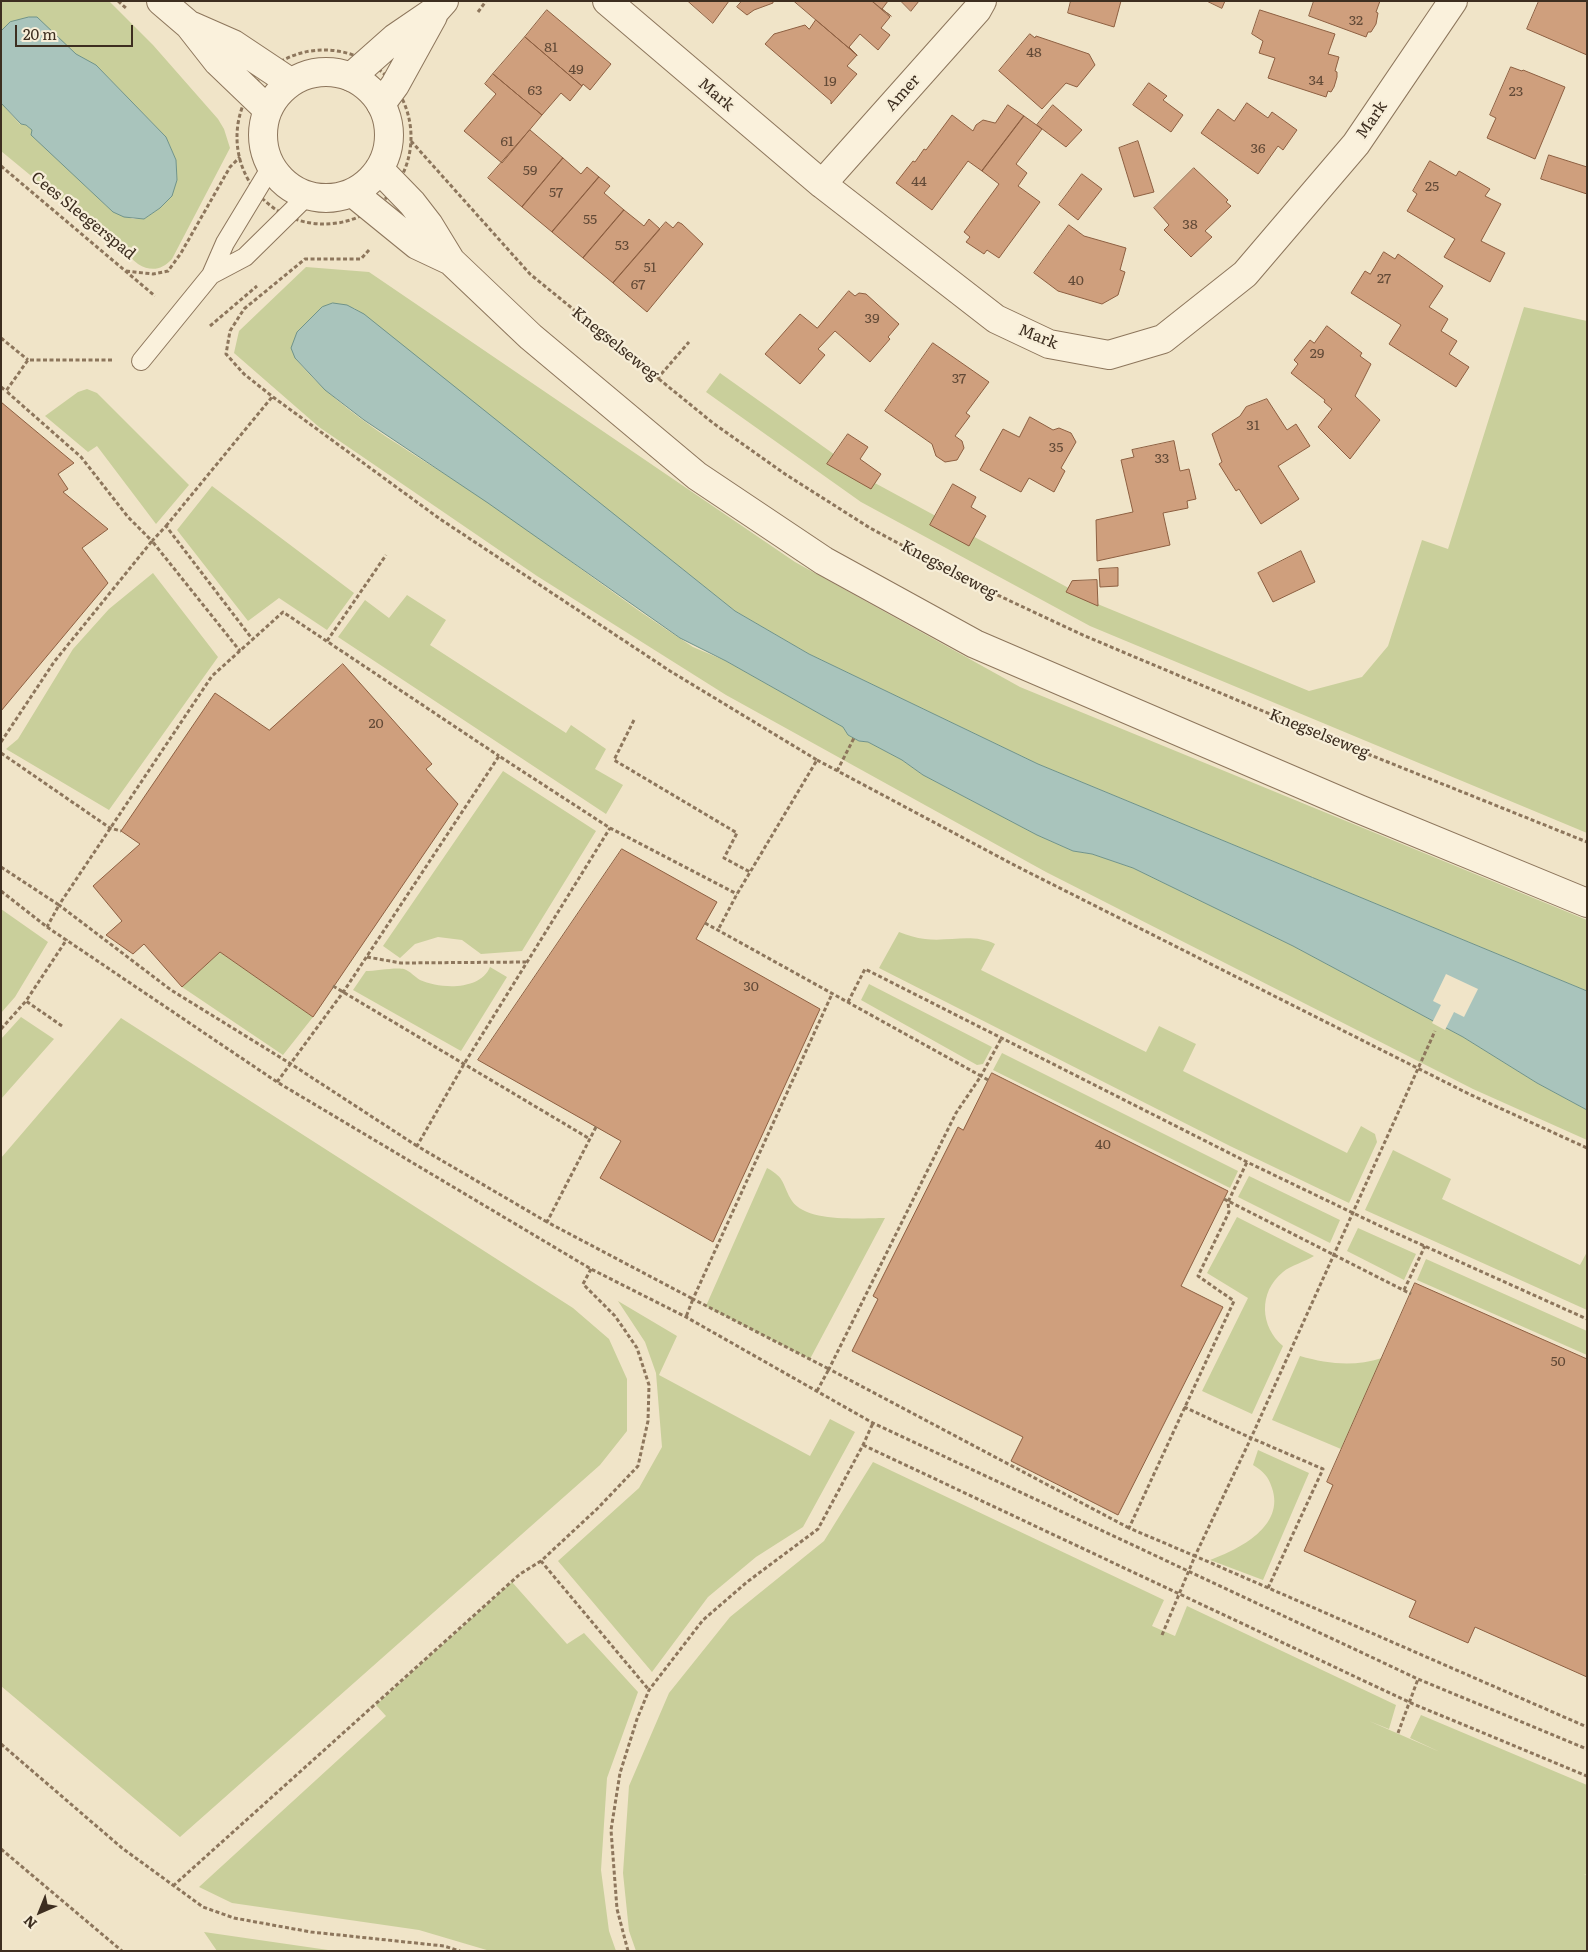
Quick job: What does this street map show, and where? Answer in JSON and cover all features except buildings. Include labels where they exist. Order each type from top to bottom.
[{"type":"street","points":[[161,1],[189,25],[218,62],[258,101],[264,148],[271,167],[286,185],[308,196],[363,201],[417,245],[451,261]]},
{"type":"street","name":"Mark","points":[[607,1],[822,184],[996,319],[1049,344],[1109,355],[1163,339],[1245,274],[1356,144],[1453,1]]},
{"type":"street","name":"Amer","points":[[822,184],[977,10],[982,1]]},
{"type":"street","points":[[352,77],[395,38],[440,6]]},
{"type":"street","points":[[381,104],[395,85],[440,6]]},
{"type":"street","points":[[189,25],[233,44],[281,75],[331,72],[352,77],[368,88],[381,104],[388,126],[388,178],[429,225],[451,261],[531,337],[697,476],[824,561],[984,648],[1350,805],[1587,903]]},
{"type":"street","points":[[258,101],[277,94],[281,75]]},
{"type":"street","points":[[363,201],[368,182],[388,178]]},
{"type":"lane","points":[[141,361],[211,275],[225,243],[271,167]]},
{"type":"lane","points":[[211,275],[246,257],[308,196]]},
{"type":"path","points":[[304,52],[287,58],[281,75],[259,79],[258,101],[241,110],[237,131],[240,157],[246,175],[256,190],[271,205],[289,216],[306,222],[324,224],[349,220],[363,201],[388,178]]},
{"type":"path","name":"Knegselseweg","points":[[388,178],[406,168],[411,141],[530,274],[713,423],[786,474],[870,528],[974,584],[1085,636],[1308,730],[1587,842]]},
{"type":"path","name":"Cees Sleegerspad","points":[[1,166],[126,271],[153,274],[168,271],[181,253],[230,167],[240,157]]},
{"type":"path","points":[[362,259],[305,259],[244,309],[230,331],[226,354],[272,397],[432,514],[670,671],[817,760],[1016,866],[1469,1094],[1587,1148]]},
{"type":"path","points":[[1,338],[28,360],[141,361]]},
{"type":"path","points":[[657,378],[689,342]]},
{"type":"path","points":[[6,391],[28,360]]},
{"type":"path","points":[[1,387],[81,457],[128,517],[152,541],[240,652]]},
{"type":"path","points":[[1,742],[54,662],[272,397]]},
{"type":"path","points":[[166,526],[253,640]]},
{"type":"path","points":[[327,641],[386,555]]},
{"type":"path","points":[[47,926],[59,905],[212,676],[283,612],[610,828],[736,894]]},
{"type":"path","points":[[634,720],[614,760],[737,833],[724,858],[750,872]]},
{"type":"path","points":[[837,771],[854,738]]},
{"type":"path","points":[[1,753],[110,828],[121,831]]},
{"type":"path","points":[[277,1082],[344,991],[499,756]]},
{"type":"path","points":[[718,930],[736,894],[817,760]]},
{"type":"path","points":[[417,1146],[464,1064],[610,828]]},
{"type":"path","points":[[1,867],[59,905],[170,990],[291,1064],[417,1146],[546,1222],[829,1368],[1129,1528],[1586,1726]]},
{"type":"path","points":[[1,891],[47,926],[182,1020],[277,1082],[591,1270],[686,1317],[873,1423],[1418,1679],[1587,1749]]},
{"type":"path","points":[[705,923],[988,1080]]},
{"type":"path","points":[[1,1029],[26,1001],[67,939]]},
{"type":"path","points":[[366,956],[401,962],[526,962]]},
{"type":"path","points":[[848,1002],[864,969],[1247,1162],[1424,1246],[1587,1319]]},
{"type":"path","points":[[334,986],[590,1139]]},
{"type":"path","points":[[686,1317],[832,994]]},
{"type":"path","points":[[26,1001],[62,1026]]},
{"type":"path","points":[[1162,1635],[1188,1571],[1251,1438],[1435,1031]]},
{"type":"path","points":[[817,1391],[956,1113],[981,1076],[1001,1039]]},
{"type":"path","points":[[546,1222],[596,1127]]},
{"type":"path","points":[[1129,1528],[1234,1301],[1198,1276],[1229,1212],[1228,1202],[1247,1162]]},
{"type":"path","points":[[1224,1200],[1410,1294]]},
{"type":"path","points":[[1404,1290],[1424,1246]]},
{"type":"path","points":[[173,1886],[520,1574],[541,1561],[598,1508],[638,1466],[648,1422],[649,1385],[637,1348],[615,1316],[583,1284],[591,1270]]},
{"type":"path","points":[[1184,1407],[1322,1469],[1268,1588]]},
{"type":"path","points":[[628,1951],[617,1909],[611,1830],[620,1774],[637,1719],[649,1690],[703,1620],[747,1582],[818,1529],[864,1444],[873,1423]]},
{"type":"path","points":[[864,1444],[1410,1702],[1587,1776]]},
{"type":"path","points":[[541,1561],[649,1690]]},
{"type":"path","points":[[1398,1734],[1418,1679]]},
{"type":"path","points":[[1,1744],[122,1848],[203,1907],[234,1918],[311,1932],[444,1946],[460,1951]]},
{"type":"path","points":[[1,1849],[122,1951]]},
{"type":"green space","points":[[1,1],[109,1],[153,45],[218,119],[224,129],[230,148],[172,259],[164,266],[152,269],[138,264],[1,151],[1,103],[20,124],[26,125],[32,130],[32,135],[113,212],[133,219],[144,219],[160,208],[177,180],[176,160],[166,137],[96,65],[10,22],[1,31]]},
{"type":"green space","points":[[306,267],[369,272],[795,562],[1020,687],[1587,920],[1587,991],[1038,764],[809,654],[735,611],[354,308],[322,307],[297,332],[295,358],[315,380],[338,400],[387,437],[489,503],[693,647],[726,661],[843,727],[848,735],[859,741],[868,742],[902,760],[923,775],[1037,835],[1073,851],[1092,854],[1133,868],[1293,946],[1463,1037],[1537,1083],[1587,1110],[1587,1140],[1473,1089],[1046,872],[726,695],[537,576],[319,427],[234,353],[239,331]]},
{"type":"green space","points":[[1524,307],[1587,321],[1587,833],[1090,626],[861,502],[706,392],[720,373],[873,482],[1100,605],[1309,691],[1362,677],[1388,646],[1422,540],[1448,549]]},
{"type":"green space","points":[[87,389],[97,393],[189,485],[156,524],[97,446],[88,452],[45,416],[78,392]]},
{"type":"green space","points":[[212,486],[354,593],[327,630],[279,598],[248,621],[177,530]]},
{"type":"green space","points":[[153,573],[218,657],[109,810],[6,749],[18,739],[73,649],[109,609]]},
{"type":"green space","points":[[407,595],[446,620],[430,645],[566,733],[571,725],[606,749],[595,769],[623,785],[606,814],[338,637],[365,600],[389,618]]},
{"type":"green space","points":[[503,771],[596,831],[522,951],[481,954],[462,940],[438,937],[415,944],[400,958],[383,946]]},
{"type":"green space","points":[[1,909],[48,942],[15,997],[1,1013]]},
{"type":"green space","points":[[899,932],[925,939],[969,938],[995,944],[981,970],[1146,1052],[1159,1026],[1196,1044],[1183,1071],[1347,1153],[1361,1126],[1375,1134],[1377,1142],[1349,1203],[1230,1146],[879,968]]},
{"type":"green space","points":[[220,952],[313,1017],[283,1055],[182,987]]},
{"type":"green space","points":[[490,967],[507,977],[461,1051],[353,990],[366,971],[404,969],[428,983],[459,986],[478,980],[485,975]]},
{"type":"green space","points":[[869,984],[992,1047],[983,1064],[977,1065],[861,1000]]},
{"type":"green space","points":[[21,1017],[54,1039],[1,1099],[1,1039]]},
{"type":"green space","points":[[121,1018],[573,1308],[609,1339],[627,1379],[627,1431],[600,1465],[180,1837],[1,1686],[1,1158]]},
{"type":"green space","points":[[1002,1053],[1238,1171],[1230,1188],[993,1070]]},
{"type":"green space","points":[[1393,1150],[1451,1179],[1442,1199],[1580,1265],[1587,1252],[1587,1310],[1365,1210]]},
{"type":"green space","points":[[767,1168],[778,1175],[792,1201],[799,1208],[810,1213],[836,1218],[885,1218],[810,1359],[706,1306]]},
{"type":"green space","points":[[1249,1176],[1340,1220],[1330,1243],[1238,1197]]},
{"type":"green space","points":[[1237,1217],[1314,1256],[1283,1272],[1269,1289],[1265,1309],[1266,1320],[1275,1338],[1283,1346],[1252,1414],[1202,1391],[1248,1298],[1207,1273]]},
{"type":"green space","points":[[1358,1228],[1416,1254],[1404,1280],[1347,1251]]},
{"type":"green space","points":[[1426,1259],[1587,1331],[1587,1355],[1417,1280]]},
{"type":"green space","points":[[618,1301],[677,1336],[659,1375],[810,1456],[830,1419],[855,1432],[803,1527],[756,1557],[708,1597],[652,1672],[558,1561],[639,1488],[662,1447],[656,1373],[645,1342]]},
{"type":"green space","points":[[1300,1356],[1341,1363],[1361,1363],[1382,1358],[1341,1449],[1272,1420]]},
{"type":"green space","points":[[1258,1450],[1309,1473],[1263,1580],[1210,1560],[1234,1549],[1257,1534],[1266,1525],[1272,1514],[1274,1502],[1272,1488],[1267,1477],[1253,1465]]},
{"type":"green space","points":[[873,1462],[1164,1600],[1152,1626],[1175,1636],[1187,1606],[1396,1705],[1389,1729],[1369,1721],[1440,1752],[1410,1738],[1421,1715],[1587,1785],[1587,1875],[1584,1874],[1587,1876],[1587,1951],[636,1951],[629,1931],[623,1873],[629,1786],[669,1693],[730,1617],[824,1541]]},
{"type":"green space","points":[[512,1582],[567,1644],[584,1633],[638,1692],[607,1778],[601,1870],[609,1931],[616,1951],[490,1951],[419,1930],[232,1903],[199,1887],[386,1716],[376,1705]]},
{"type":"green space","points":[[204,1932],[335,1951],[217,1951]]},
{"type":"water","points":[[37,17],[76,54],[96,65],[166,137],[176,160],[177,180],[172,196],[160,208],[144,219],[124,217],[113,212],[31,135],[32,130],[26,125],[21,124],[1,103],[1,31],[10,22]]},
{"type":"water","points":[[333,303],[347,305],[364,314],[735,611],[809,654],[1038,764],[1587,991],[1587,1110],[1537,1083],[1463,1037],[1293,946],[1133,868],[1092,854],[1073,851],[1037,835],[923,775],[902,760],[868,742],[859,741],[848,735],[843,727],[726,661],[680,638],[488,503],[364,420],[325,390],[295,358],[291,348],[297,332],[322,307]]},
{"type":"pier","points":[[1446,974],[1478,989],[1464,1017],[1454,1012],[1445,1030],[1432,1023],[1441,1005],[1433,1001]]}]
